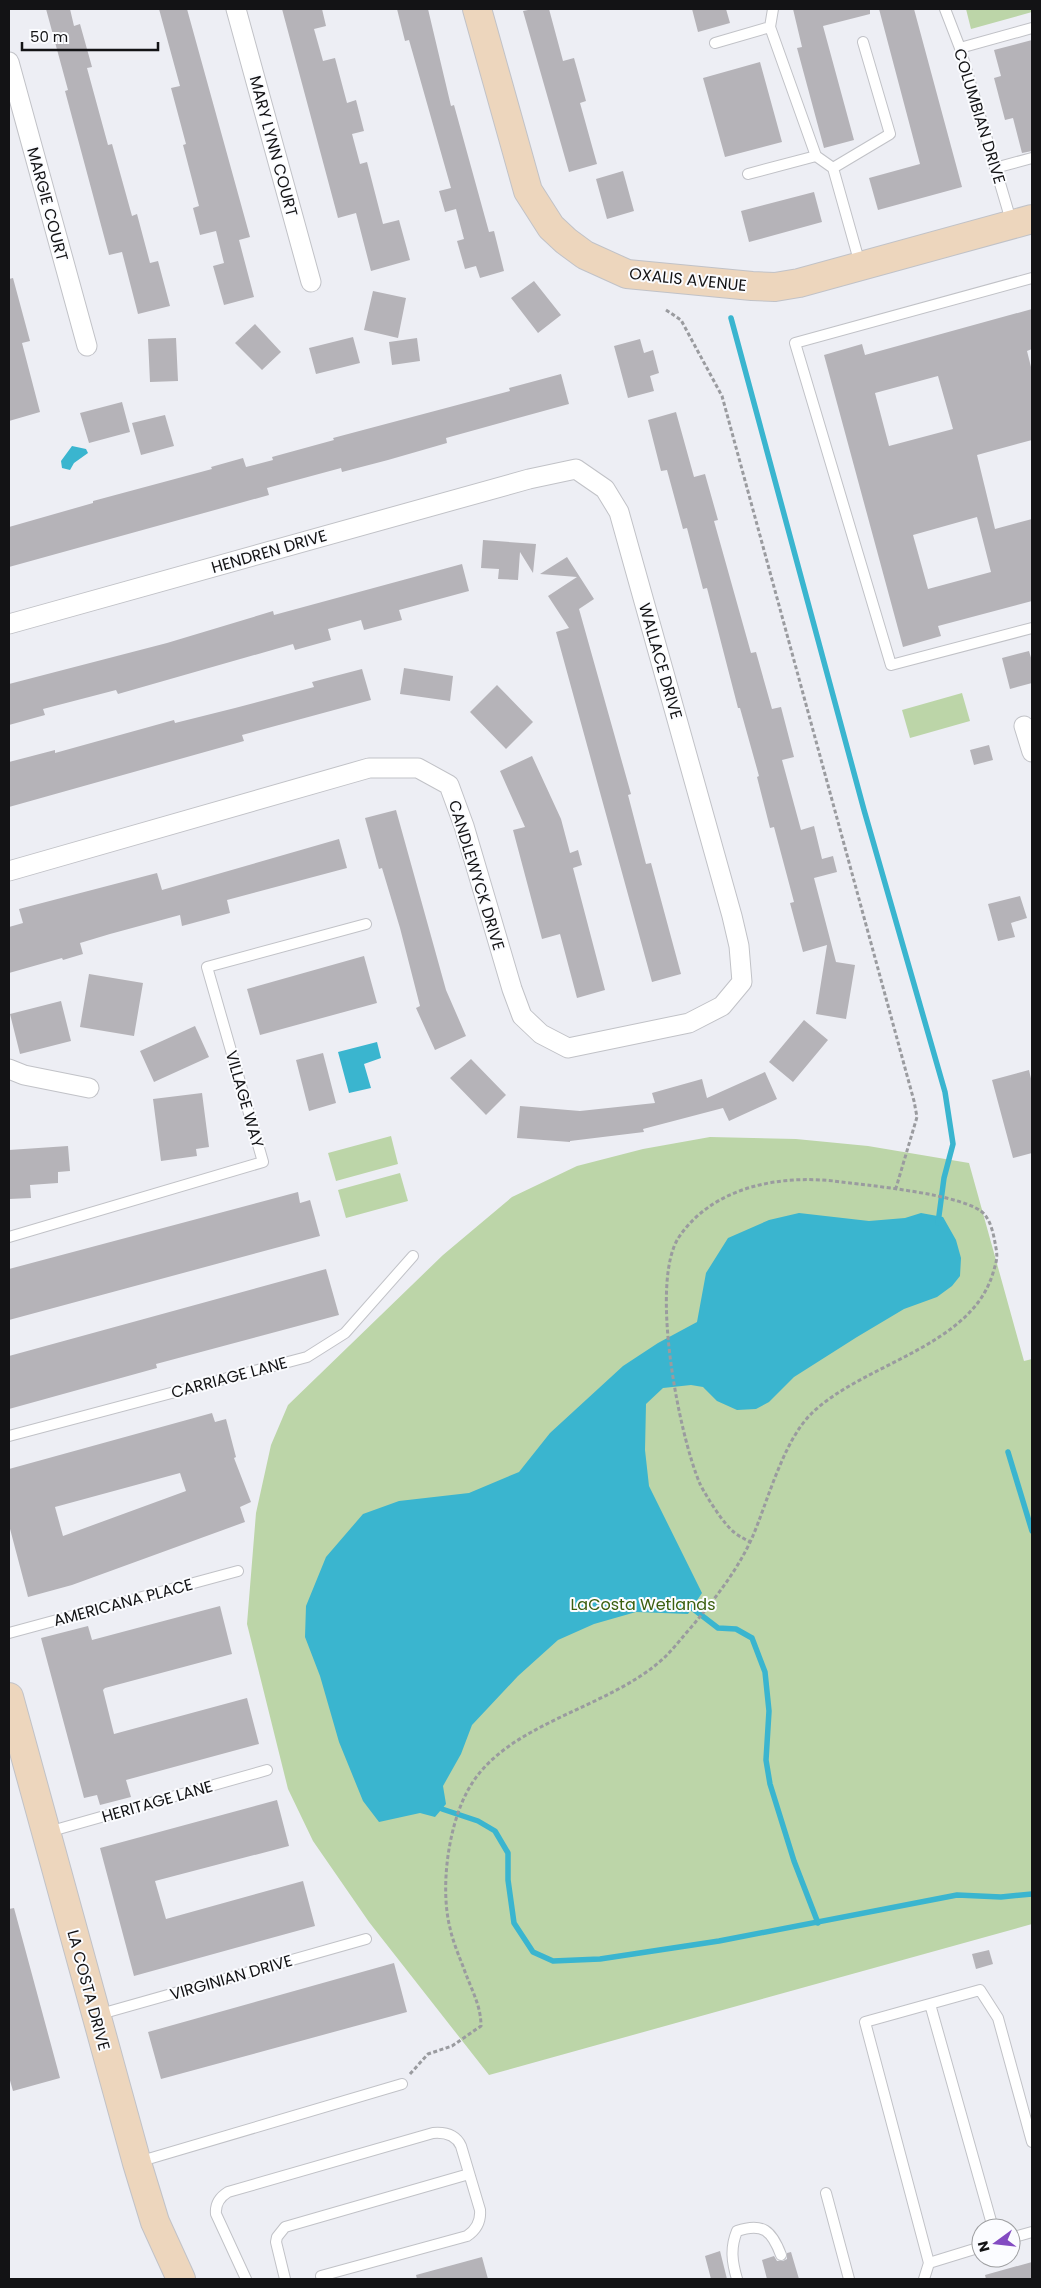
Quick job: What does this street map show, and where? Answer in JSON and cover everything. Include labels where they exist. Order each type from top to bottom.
[{"type":"street","name":"MARY LYNN COURT","points":[[236,9],[311,282]]},
{"type":"street","name":"OXALIS AVENUE","points":[[476,9],[528,191],[551,228],[585,255],[627,274],[726,285],[774,287],[799,283],[1022,222]]},
{"type":"street","name":"MARGIE COURT","points":[[9,62],[87,346]]},
{"type":"street","name":"WALLACE DRIVE","points":[[528,479],[576,469],[605,489],[620,512],[732,916]]},
{"type":"street","name":"HENDREN DRIVE","points":[[9,624],[528,479]]},
{"type":"street","points":[[1024,726],[1032,752]]},
{"type":"street","name":"CANDLEWYCK DRIVE","points":[[9,870],[369,768],[418,768],[449,785],[464,826],[512,989],[522,1016],[541,1034],[568,1048],[689,1023],[722,1006],[742,982],[739,946],[732,916]]},
{"type":"street","points":[[9,1068],[24,1075],[88,1088]]},
{"type":"street","name":"LA COSTA DRIVE","points":[[9,1696],[137,2163],[155,2222],[175,2277]]},
{"type":"lane","points":[[773,9],[770,27],[816,156],[833,168],[860,265]]},
{"type":"lane","name":"COLUMBIAN DRIVE","points":[[944,9],[960,48],[995,168],[1022,222]]},
{"type":"lane","points":[[716,43],[770,27]]},
{"type":"lane","points":[[960,48],[1032,28]]},
{"type":"lane","points":[[833,168],[890,134],[863,42]]},
{"type":"lane","points":[[748,174],[816,156]]},
{"type":"lane","points":[[995,168],[1032,158]]},
{"type":"lane","points":[[1032,278],[796,343],[891,665],[1032,628]]},
{"type":"lane","name":"VILLAGE WAY","points":[[9,1237],[263,1162],[207,967],[366,924]]},
{"type":"lane","name":"CARRIAGE LANE","points":[[9,1436],[307,1356],[345,1333],[413,1256]]},
{"type":"lane","name":"AMERICANA PLACE","points":[[9,1633],[238,1571]]},
{"type":"lane","name":"HERITAGE LANE","points":[[47,1832],[267,1770]]},
{"type":"lane","name":"VIRGINIAN DRIVE","points":[[96,2015],[366,1938]]},
{"type":"lane","points":[[924,2279],[929,2263],[865,2022],[980,1990],[998,2018],[1032,2142]]},
{"type":"lane","points":[[930,2004],[990,2218]]},
{"type":"lane","points":[[137,2163],[402,2084]]},
{"type":"lane","points":[[246,2279],[215,2211],[219,2199],[231,2190],[439,2132],[451,2135],[459,2141],[480,2214],[478,2225],[471,2233],[321,2276],[322,2279]]},
{"type":"lane","points":[[285,2279],[276,2242],[277,2236],[285,2228],[469,2174]]},
{"type":"lane","points":[[826,2192],[849,2279]]},
{"type":"lane","points":[[737,2279],[732,2262],[733,2242],[737,2231],[750,2226],[766,2230],[774,2238],[781,2255]]},
{"type":"lane","points":[[929,2263],[971,2251]]},
{"type":"path","points":[[666,310],[681,320],[722,396],[914,1101],[917,1117],[896,1188]]},
{"type":"path","points":[[402,2084],[428,2054],[452,2046],[481,2026],[481,2012],[465,1974],[449,1924],[445,1868],[452,1836],[465,1795],[480,1770],[499,1754],[547,1723],[603,1698],[639,1679],[666,1656],[716,1598],[733,1575],[750,1542],[785,1455],[808,1418],[831,1397],[948,1332],[975,1310],[989,1287],[998,1258],[994,1232],[984,1214],[971,1204],[896,1188],[813,1179],[767,1182],[728,1195],[699,1213],[676,1241],[668,1268],[666,1314],[678,1399],[687,1446],[701,1487],[732,1532],[750,1542]]},
{"type":"green space","points":[[966,9],[1032,9],[1032,12],[971,29]]},
{"type":"green space","points":[[962,693],[970,721],[910,738],[902,710]]},
{"type":"green space","points":[[391,1136],[398,1164],[336,1181],[328,1153]]},
{"type":"green space","name":"LaCosta Wetlands","points":[[710,1137],[796,1139],[868,1146],[969,1163],[1024,1361],[1032,1359],[1032,1924],[489,2075],[369,1922],[313,1841],[288,1789],[247,1624],[256,1513],[271,1445],[288,1405],[443,1255],[512,1197],[577,1166],[643,1149]]},
{"type":"green space","points":[[400,1173],[408,1201],[346,1218],[338,1190]]},
{"type":"water","points":[[72,446],[86,449],[88,453],[74,463],[70,470],[62,468],[61,461]]},
{"type":"water","points":[[377,1042],[381,1058],[364,1064],[371,1088],[349,1093],[338,1052]]},
{"type":"water","points":[[799,1213],[869,1221],[905,1218],[921,1213],[943,1217],[956,1240],[961,1258],[960,1276],[952,1286],[937,1297],[904,1309],[794,1377],[769,1402],[756,1409],[737,1410],[717,1401],[703,1387],[691,1385],[663,1388],[646,1404],[645,1450],[649,1486],[702,1593],[688,1614],[636,1612],[594,1624],[558,1640],[518,1676],[472,1725],[461,1754],[443,1786],[446,1804],[435,1817],[420,1813],[379,1822],[363,1801],[339,1742],[320,1676],[305,1637],[306,1606],[326,1557],[363,1514],[399,1501],[469,1493],[519,1472],[550,1433],[623,1366],[658,1343],[697,1322],[706,1273],[728,1238],[769,1220]]},
{"type":"building","points":[[46,9],[70,9],[74,26],[80,24],[92,67],[87,68],[108,145],[112,144],[132,216],[137,214],[150,263],[158,261],[170,306],[138,314],[122,252],[109,255],[65,91],[68,90]]},
{"type":"building","points":[[159,9],[187,9],[250,237],[239,240],[254,297],[224,305],[213,266],[224,263],[216,231],[200,235],[193,208],[199,206],[183,145],[186,144],[171,88],[180,86]]},
{"type":"building","points":[[282,9],[322,9],[326,26],[314,29],[323,61],[335,58],[347,103],[356,100],[364,131],[352,134],[360,164],[367,162],[383,224],[399,220],[410,260],[371,271],[356,213],[338,218]]},
{"type":"building","points":[[397,9],[428,9],[451,106],[454,105],[489,232],[494,231],[504,271],[480,278],[476,266],[465,269],[457,241],[464,239],[456,209],[445,212],[439,191],[451,188],[409,40],[405,41]]},
{"type":"building","points":[[549,9],[563,61],[574,58],[586,101],[580,103],[597,164],[569,172],[523,11]]},
{"type":"building","points":[[692,9],[726,9],[730,23],[698,32]]},
{"type":"building","points":[[793,9],[870,9],[870,14],[823,26],[854,140],[824,148],[797,48],[802,47]]},
{"type":"building","points":[[879,9],[914,9],[962,187],[878,210],[869,178],[920,164]]},
{"type":"building","points":[[1032,40],[1032,151],[1022,153],[1013,118],[1005,120],[994,78],[1001,76],[994,50]]},
{"type":"building","points":[[760,62],[782,142],[725,157],[703,78]]},
{"type":"building","points":[[623,171],[634,211],[607,219],[596,179]]},
{"type":"building","points":[[814,192],[822,222],[749,242],[741,211]]},
{"type":"building","points":[[13,278],[30,341],[22,343],[40,412],[9,421],[9,279]]},
{"type":"building","points":[[534,281],[561,315],[538,333],[511,298]]},
{"type":"building","points":[[373,291],[406,298],[398,338],[364,330]]},
{"type":"building","points":[[1032,309],[1032,349],[1027,351],[1032,371],[1032,440],[977,455],[995,529],[1032,519],[1032,601],[938,626],[941,636],[903,647],[824,355],[862,344],[865,355]],"holes":[[[938,376],[953,429],[889,446],[875,393]],[[977,517],[991,572],[928,589],[913,535]]]},
{"type":"building","points":[[255,324],[281,352],[262,370],[235,343]]},
{"type":"building","points":[[353,337],[360,363],[316,374],[309,348]]},
{"type":"building","points":[[176,338],[178,381],[150,382],[148,339]]},
{"type":"building","points":[[417,338],[420,361],[392,365],[389,342]]},
{"type":"building","points":[[640,339],[644,353],[653,350],[659,373],[650,376],[654,391],[628,398],[614,346]]},
{"type":"building","points":[[561,374],[569,404],[446,438],[447,443],[388,460],[342,472],[341,468],[267,488],[269,495],[9,567],[9,527],[93,503],[93,501],[212,469],[211,467],[243,458],[246,467],[273,460],[272,457],[334,440],[333,438],[510,391],[509,388]]},
{"type":"building","points":[[122,402],[130,432],[89,443],[80,413]]},
{"type":"building","points":[[676,412],[694,477],[705,474],[718,520],[714,521],[751,653],[756,652],[772,709],[781,707],[794,757],[782,760],[801,830],[814,826],[822,859],[833,856],[837,872],[814,878],[836,962],[855,965],[846,1019],[816,1014],[827,945],[803,952],[790,903],[794,902],[774,827],[770,828],[757,777],[759,776],[740,708],[738,708],[707,588],[703,589],[687,528],[683,529],[667,470],[661,471],[648,420]]},
{"type":"building","points":[[165,415],[174,446],[141,455],[132,423]]},
{"type":"building","points":[[483,540],[536,544],[533,573],[520,552],[518,580],[498,579],[499,569],[481,568]]},
{"type":"building","points":[[567,557],[594,599],[579,609],[631,794],[628,795],[646,864],[651,863],[681,974],[652,982],[556,632],[569,628],[548,596],[577,577],[540,574]]},
{"type":"building","points":[[462,564],[469,591],[399,610],[402,620],[364,630],[361,620],[328,629],[331,640],[295,650],[293,644],[118,694],[116,690],[43,709],[45,715],[9,725],[9,684],[167,643],[273,611],[274,615]]},
{"type":"building","points":[[1029,651],[1032,661],[1032,683],[1010,689],[1002,658]]},
{"type":"building","points":[[404,668],[453,676],[450,701],[400,694]]},
{"type":"building","points":[[362,669],[371,700],[242,735],[244,741],[9,807],[9,762],[55,750],[55,753],[174,720],[175,723],[235,708],[314,687],[312,682]]},
{"type":"building","points":[[497,685],[533,722],[506,749],[470,712]]},
{"type":"building","points":[[989,745],[993,760],[974,765],[970,750]]},
{"type":"building","points":[[532,756],[561,819],[570,853],[578,850],[582,865],[573,868],[605,990],[577,998],[560,934],[542,939],[513,830],[525,827],[500,771]]},
{"type":"building","points":[[396,810],[446,990],[466,1036],[435,1050],[416,1008],[420,1006],[400,928],[382,868],[379,869],[365,818]]},
{"type":"building","points":[[339,839],[347,868],[227,900],[230,913],[182,926],[180,915],[110,934],[80,943],[83,954],[9,973],[9,927],[23,923],[19,909],[157,873],[162,890]]},
{"type":"building","points":[[1020,896],[1027,918],[1011,923],[1015,937],[998,941],[988,904]]},
{"type":"building","points":[[364,956],[377,1003],[260,1035],[247,989]]},
{"type":"building","points":[[89,974],[143,983],[134,1036],[80,1027]]},
{"type":"building","points":[[61,1001],[71,1041],[20,1054],[10,1014]]},
{"type":"building","points":[[804,1020],[828,1040],[793,1082],[769,1062]]},
{"type":"building","points":[[195,1026],[209,1057],[154,1082],[140,1051]]},
{"type":"building","points":[[323,1053],[336,1103],[309,1111],[296,1060]]},
{"type":"building","points":[[471,1059],[506,1095],[486,1115],[450,1078]]},
{"type":"building","points":[[1029,1070],[1032,1083],[1032,1153],[1013,1158],[992,1080]]},
{"type":"building","points":[[765,1072],[777,1099],[729,1121],[723,1108],[643,1129],[644,1132],[570,1142],[517,1138],[520,1106],[580,1111],[655,1103],[652,1093],[702,1079],[707,1098]]},
{"type":"building","points":[[202,1093],[209,1147],[196,1149],[197,1156],[161,1161],[153,1099]]},
{"type":"building","points":[[68,1146],[70,1171],[58,1172],[58,1183],[30,1185],[31,1198],[9,1199],[9,1150]]},
{"type":"building","points":[[298,1192],[300,1203],[310,1200],[320,1236],[9,1320],[9,1269]]},
{"type":"building","points":[[326,1269],[339,1315],[156,1364],[157,1368],[9,1409],[9,1356]]},
{"type":"building","points":[[212,1413],[215,1422],[226,1419],[236,1457],[234,1458],[251,1502],[240,1507],[245,1522],[72,1585],[28,1597],[9,1525],[9,1469]],"holes":[[[180,1473],[186,1491],[63,1536],[55,1507]]]},
{"type":"building","points":[[220,1606],[232,1654],[105,1688],[103,1690],[114,1734],[247,1698],[259,1744],[126,1780],[131,1797],[100,1805],[97,1795],[84,1798],[41,1638],[88,1626],[92,1640]]},
{"type":"building","points":[[277,1800],[289,1846],[155,1881],[166,1919],[303,1881],[315,1926],[134,1976],[100,1848]]},
{"type":"building","points":[[14,1908],[60,2078],[13,2091],[9,2077],[9,1909]]},
{"type":"building","points":[[989,1950],[993,1964],[976,1969],[972,1954]]},
{"type":"building","points":[[394,1963],[407,2012],[161,2079],[148,2032]]},
{"type":"building","points":[[720,2251],[727,2279],[711,2279],[705,2256]]},
{"type":"building","points":[[791,2252],[799,2279],[767,2279],[762,2260],[774,2256],[777,2261],[783,2261],[787,2259],[787,2253]]},
{"type":"building","points":[[482,2257],[488,2279],[417,2279],[416,2275]]},
{"type":"building","points":[[1032,2262],[1032,2279],[986,2279],[985,2275],[1010,2268],[1021,2268],[1021,2265]]},
{"type":"waterway","points":[[731,318],[864,810],[945,1092],[953,1144],[944,1178],[938,1223]]},
{"type":"waterway","points":[[1008,1452],[1032,1531]]},
{"type":"waterway","points":[[692,1608],[718,1628],[736,1629],[752,1638],[765,1672],[769,1711],[766,1760],[770,1784],[794,1861],[818,1923]]},
{"type":"waterway","points":[[442,1809],[478,1821],[495,1831],[508,1853],[508,1880],[514,1923],[533,1952],[553,1961],[600,1959],[719,1941],[957,1895],[1001,1897],[1032,1894]]}]
